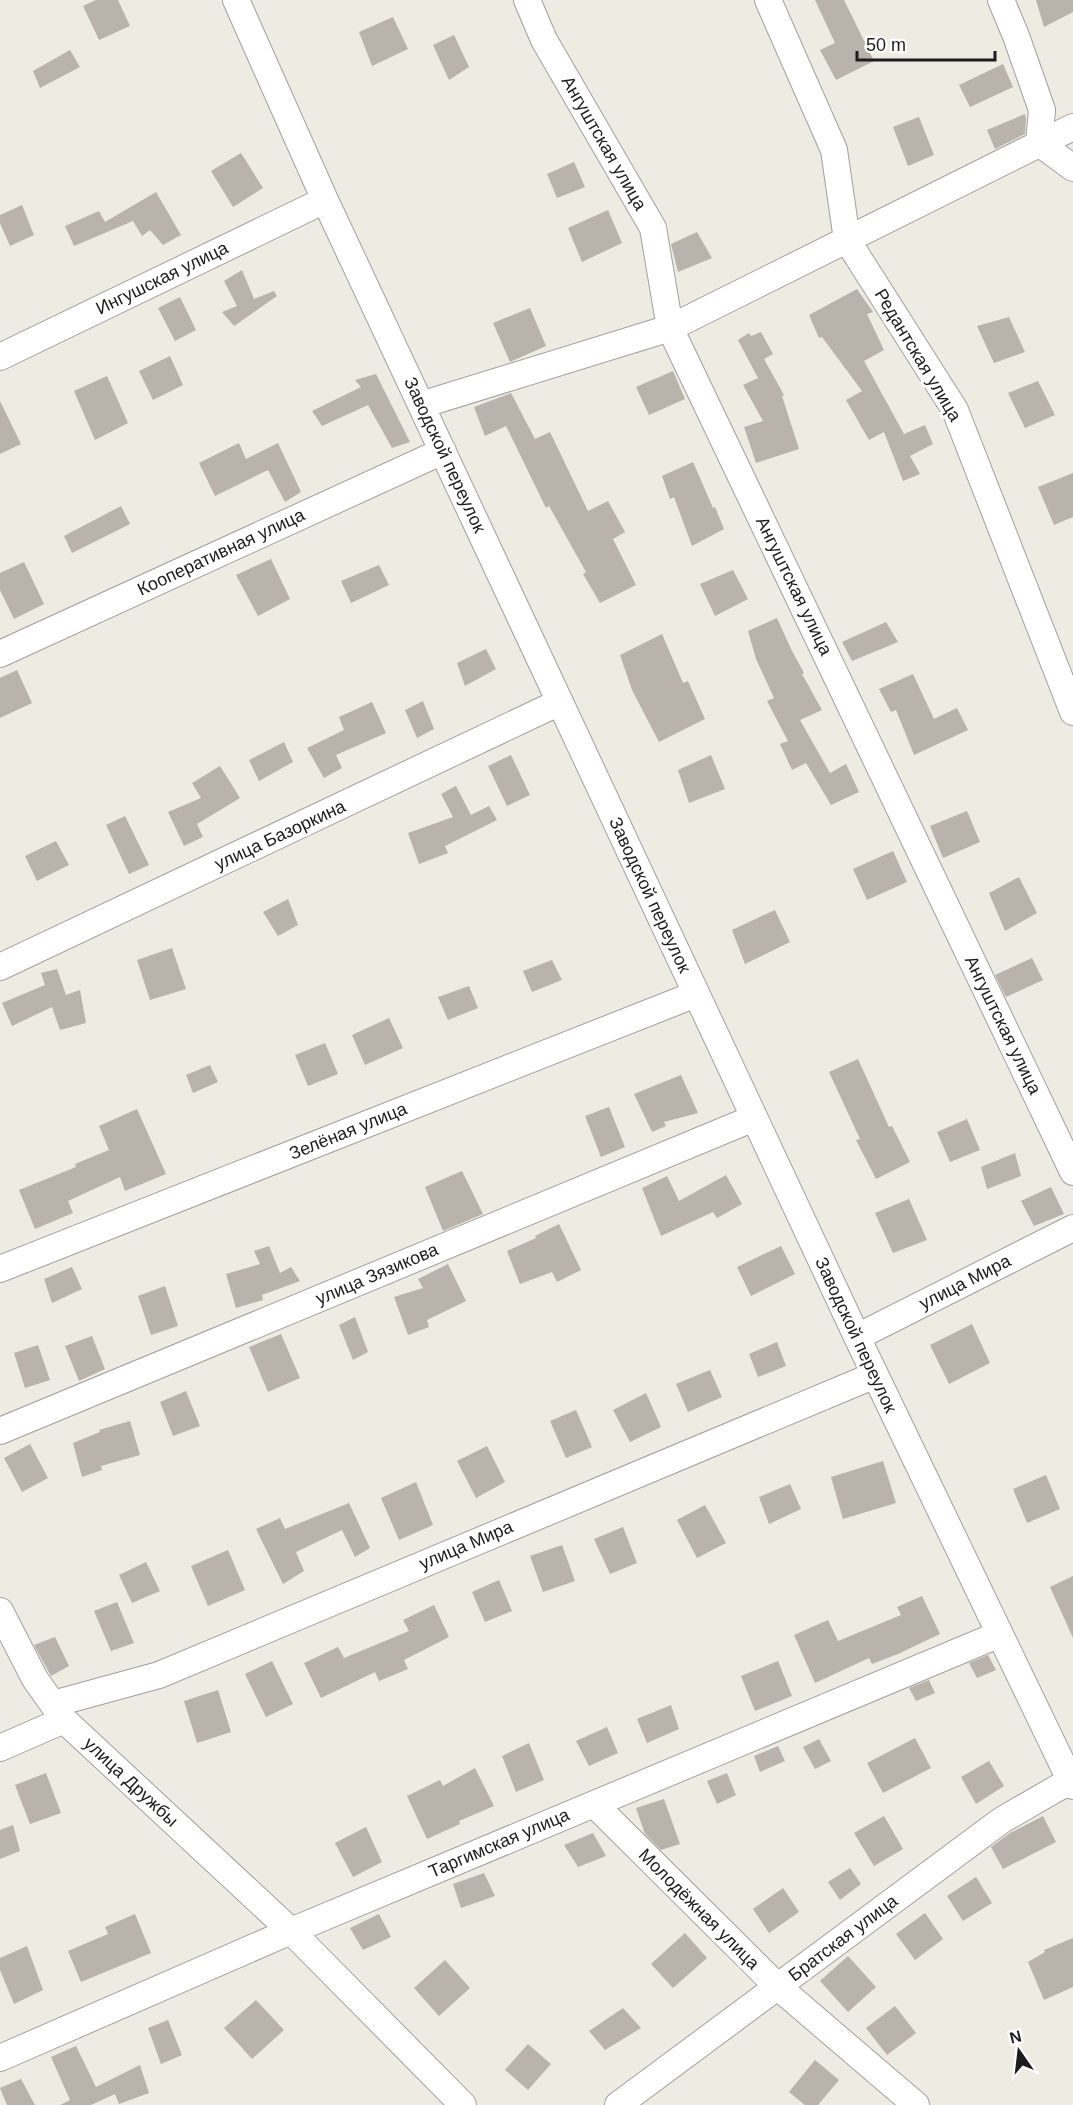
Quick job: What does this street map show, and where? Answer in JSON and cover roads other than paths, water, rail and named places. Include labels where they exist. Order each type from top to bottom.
[{"type":"street","name":"Заводской переулок","points":[[236,0],[325,200],[754,1118],[875,1375],[1072,1782]]},
{"type":"street","name":"Ангуштская улица","points":[[527,0],[544,40],[653,228],[670,328],[1073,1172]]},
{"type":"street","name":"Редантская улица","points":[[768,0],[834,150],[847,240],[955,410],[1073,712]]},
{"type":"street","points":[[1001,0],[1042,110],[1039,143]]},
{"type":"street","points":[[422,405],[670,328],[1073,127]]},
{"type":"street","points":[[1039,143],[1073,168]]},
{"type":"street","name":"Ингушская улица","points":[[0,357],[325,200]]},
{"type":"street","name":"Кооперативная улица","points":[[0,654],[443,451]]},
{"type":"street","name":"улица Базоркина","points":[[0,967],[560,702]]},
{"type":"street","name":"Зелёная улица","points":[[0,1269],[696,994]]},
{"type":"street","name":"улица Зязикова","points":[[0,1431],[754,1118]]},
{"type":"street","name":"улица Мира","points":[[857,1337],[1073,1228]]},
{"type":"street","name":"улица Мира","points":[[0,1748],[58,1712],[159,1675],[875,1375]]},
{"type":"street","name":"улица Дружбы","points":[[0,1611],[35,1679],[58,1712],[291,1931],[464,2105]]},
{"type":"street","name":"Таргимская улица","points":[[0,2058],[291,1931],[1000,1634]]},
{"type":"street","name":"Братская улица","points":[[618,2105],[1002,1820],[1072,1782]]},
{"type":"street","name":"Молодёжная улица","points":[[594,1804],[777,1986],[916,2105]]}]
